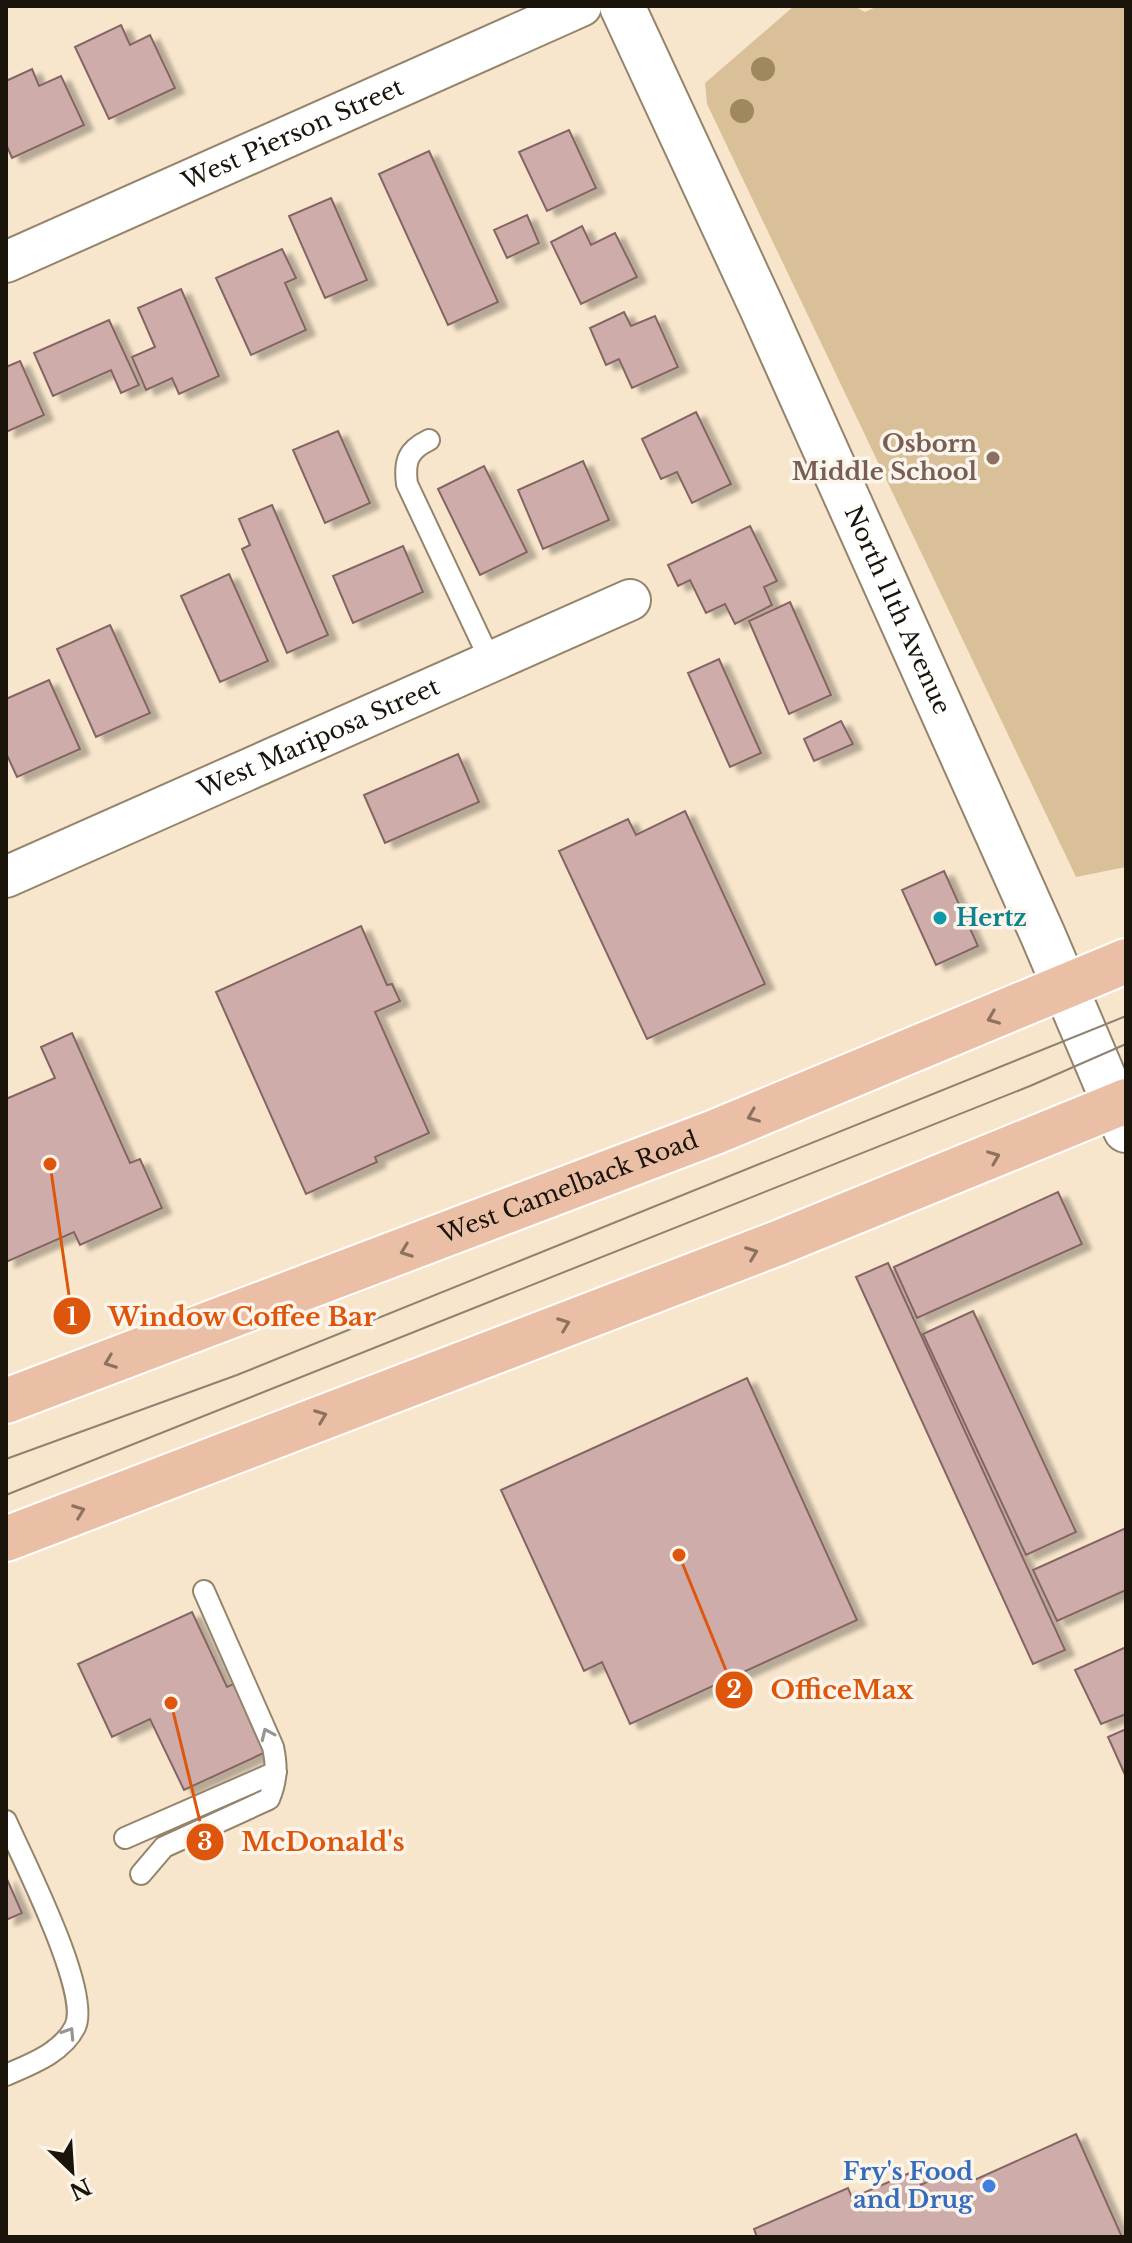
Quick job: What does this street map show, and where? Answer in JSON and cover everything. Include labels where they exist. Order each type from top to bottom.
[{"type":"main road","name":"West Camelback Road","points":[[6,1401],[650,1157],[1126,961]]},
{"type":"main road","points":[[6,1539],[1123,1112]]},
{"type":"street","name":"West Pierson Street","points":[[6,262],[581,6]]},
{"type":"street","name":"North 11th Avenue","points":[[622,6],[762,308],[1123,1112]]},
{"type":"street","name":"West Mariposa Street","points":[[6,877],[630,600]]},
{"type":"lane","points":[[429,440],[414,447],[404,464],[407,484],[491,662]]},
{"type":"lane","points":[[141,1874],[164,1847],[269,1799],[276,1772],[273,1747],[204,1591]]},
{"type":"lane","points":[[125,1838],[276,1772]]},
{"type":"lane","points":[[6,1821],[65,1956],[77,1995],[76,2025],[60,2047],[6,2075]]},
{"type":"shaded area","name":"Osborn Middle School","points":[[794,6],[854,6],[865,12],[878,6],[1126,6],[1126,867],[1076,877],[707,104],[705,83]]},
{"type":"building","points":[[121,25],[130,45],[150,35],[175,88],[109,119],[75,47]]},
{"type":"building","points":[[32,69],[39,86],[61,76],[84,125],[12,158],[6,144],[6,81]]},
{"type":"building","points":[[569,130],[596,188],[547,211],[519,152]]},
{"type":"building","points":[[429,151],[498,302],[448,325],[379,174]]},
{"type":"building","points":[[331,198],[367,280],[325,298],[289,216]]},
{"type":"building","points":[[527,215],[539,243],[507,258],[494,230]]},
{"type":"building","points":[[582,226],[591,245],[615,233],[637,277],[581,304],[551,242]]},
{"type":"building","points":[[282,249],[296,278],[285,283],[306,330],[251,355],[216,278]]},
{"type":"building","points":[[181,289],[219,376],[179,394],[172,378],[146,390],[132,357],[155,347],[138,308]]},
{"type":"building","points":[[624,312],[631,326],[655,316],[678,367],[632,388],[619,359],[606,365],[590,328]]},
{"type":"building","points":[[109,320],[139,385],[121,393],[111,370],[53,396],[34,353]]},
{"type":"building","points":[[20,361],[44,415],[6,432],[6,367]]},
{"type":"building","points":[[696,412],[731,484],[692,503],[677,472],[661,479],[642,439]]},
{"type":"building","points":[[338,431],[370,503],[325,523],[293,450]]},
{"type":"building","points":[[583,461],[609,520],[543,549],[518,490]]},
{"type":"building","points":[[484,466],[527,552],[480,575],[438,489]]},
{"type":"building","points":[[272,505],[328,635],[287,653],[242,549],[250,545],[239,519]]},
{"type":"building","points":[[750,526],[777,581],[764,587],[772,605],[735,624],[725,604],[706,613],[690,580],[678,586],[668,565]]},
{"type":"building","points":[[403,546],[423,592],[353,623],[333,576]]},
{"type":"building","points":[[229,574],[268,661],[220,682],[181,596]]},
{"type":"building","points":[[790,602],[831,695],[789,714],[749,621]]},
{"type":"building","points":[[110,625],[150,713],[96,737],[57,649]]},
{"type":"building","points":[[719,659],[761,753],[730,767],[688,673]]},
{"type":"building","points":[[49,680],[80,749],[17,777],[6,753],[6,699]]},
{"type":"building","points":[[841,721],[853,744],[814,761],[804,739]]},
{"type":"building","points":[[458,754],[479,802],[385,843],[364,795]]},
{"type":"building","points":[[685,811],[765,984],[647,1039],[559,851],[628,819],[636,835]]},
{"type":"building","name":"Hertz","points":[[944,871],[978,946],[936,965],[902,890]]},
{"type":"building","points":[[361,926],[387,985],[392,984],[400,1001],[375,1012],[429,1133],[375,1157],[377,1162],[306,1194],[216,992]]},
{"type":"building","points":[[72,1033],[130,1163],[140,1159],[162,1208],[80,1245],[74,1232],[6,1262],[6,1099],[55,1078],[41,1047]]},
{"type":"building","points":[[1058,1192],[1082,1244],[917,1318],[894,1267]]},
{"type":"building","points":[[888,1263],[1065,1650],[1033,1664],[856,1277]]},
{"type":"building","points":[[973,1311],[1076,1532],[1026,1555],[923,1334]]},
{"type":"building","points":[[747,1378],[857,1620],[630,1724],[602,1662],[584,1671],[501,1490]]},
{"type":"building","points":[[1126,1528],[1126,1590],[1057,1621],[1033,1570]]},
{"type":"building","points":[[192,1612],[227,1687],[236,1683],[268,1751],[184,1790],[150,1719],[112,1737],[78,1664]]},
{"type":"building","points":[[1126,1647],[1126,1714],[1101,1724],[1075,1670]]},
{"type":"building","points":[[1126,1729],[1126,1777],[1108,1737]]},
{"type":"building","points":[[6,1877],[22,1913],[6,1920]]},
{"type":"building","name":"Fry's Food and Drug","points":[[1076,2134],[1122,2237],[757,2237],[754,2229],[848,2188],[852,2198],[914,2171],[921,2185],[960,2166],[968,2183]]},
{"type":"tram line","points":[[6,1459],[237,1375],[1126,1016]]},
{"type":"tram line","points":[[6,1495],[1030,1086],[1126,1044]]},
{"type":"place","name":"Osborn Middle School","points":[[993,458]]},
{"type":"place","name":"Hertz","points":[[940,918]]},
{"type":"place","name":"Window Coffee Bar","points":[[50,1164]]},
{"type":"place","name":"OfficeMax","points":[[679,1555]]},
{"type":"place","name":"McDonald's","points":[[171,1703]]},
{"type":"place","name":"Fry's Food and Drug","points":[[989,2186]]}]
